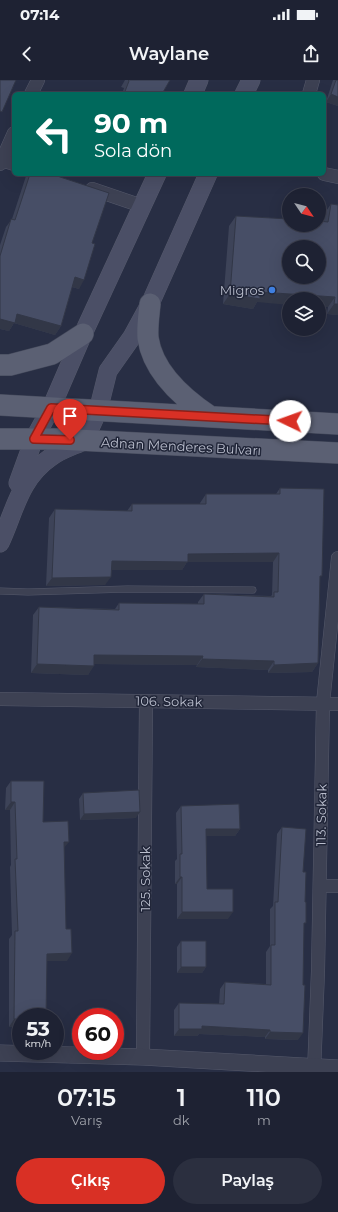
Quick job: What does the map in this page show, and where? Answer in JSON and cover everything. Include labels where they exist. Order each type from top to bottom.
[{"type":"main road","points":[[194,92],[198,80]]},
{"type":"main road","points":[[245,92],[251,80]]},
{"type":"main road","points":[[0,533],[34,439],[51,408],[83,334],[156,176]]},
{"type":"main road","points":[[0,543],[21,491],[34,471],[51,456],[84,441],[98,411],[108,371],[132,337],[150,304],[207,176]]},
{"type":"main road","points":[[150,304],[148,337],[152,354],[169,381],[178,391],[194,406],[212,417]]},
{"type":"main road","points":[[0,365],[10,365],[52,354],[83,334]]},
{"type":"main road","points":[[0,406],[338,424]]},
{"type":"main road","name":"Adnan Menderes Bulvarı","points":[[0,439],[84,441],[338,453]]},
{"type":"street","points":[[32,92],[38,80]]},
{"type":"street","points":[[310,92],[313,80]]},
{"type":"street","points":[[5,163],[12,139]]},
{"type":"street","points":[[326,174],[338,177]]},
{"type":"street","points":[[82,186],[142,206]]},
{"type":"street","name":"113. Sokak","points":[[314,1069],[320,886],[323,703],[338,558]]},
{"type":"street","name":"106. Sokak","points":[[0,699],[338,704]]},
{"type":"street","name":"125. Sokak","points":[[143,1057],[146,701]]},
{"type":"street","points":[[320,886],[338,886]]},
{"type":"street","points":[[0,1053],[143,1057],[314,1069],[338,1068]]},
{"type":"lane","points":[[0,591],[253,590]]},
{"type":"building","points":[[0,80],[16,80],[2,112],[0,111]]},
{"type":"building","points":[[128,80],[170,80],[163,92],[125,92],[129,81]]},
{"type":"building","points":[[336,80],[338,80],[338,97],[331,94]]},
{"type":"building","points":[[29,176],[57,176],[109,193],[92,243],[95,244],[84,280],[75,277],[61,326],[17,314],[15,323],[0,319],[0,256],[11,219],[15,220]]},
{"type":"building","points":[[331,204],[338,205],[338,304],[334,304],[335,297],[326,296],[326,292],[282,292],[282,293],[260,292],[260,299],[230,294],[236,216],[282,219],[282,232],[326,232],[326,222],[328,222]]},
{"type":"building","points":[[280,488],[324,489],[318,663],[274,665],[274,661],[202,659],[203,656],[94,655],[94,666],[37,664],[39,607],[119,610],[119,603],[204,604],[204,594],[274,597],[274,592],[278,592],[279,553],[188,554],[188,562],[112,561],[111,577],[52,578],[55,509],[132,511],[132,504],[206,504],[206,494],[280,494]]},
{"type":"building","points":[[11,781],[44,781],[43,822],[68,821],[69,842],[64,842],[66,929],[71,929],[72,953],[47,954],[46,1008],[14,1008],[15,931],[18,931],[15,859],[17,859],[15,802],[11,802]]},
{"type":"building","points":[[139,790],[140,812],[84,814],[83,793]]},
{"type":"building","points":[[239,804],[240,829],[206,829],[207,889],[233,889],[233,912],[182,912],[182,877],[180,877],[180,854],[182,854],[181,806]]},
{"type":"building","points":[[282,827],[306,829],[303,872],[306,872],[306,923],[304,923],[303,985],[305,985],[303,1033],[270,1032],[270,1030],[202,1026],[202,1029],[179,1029],[179,1003],[224,1004],[225,982],[271,985],[271,945],[275,945],[275,902],[278,902]]},
{"type":"building","points":[[181,941],[206,941],[206,967],[181,967]]},
{"type":"place","name":"Migros","points":[[272,290]]},
{"type":"route","points":[[70,440],[34,439],[51,408],[290,421]]}]
